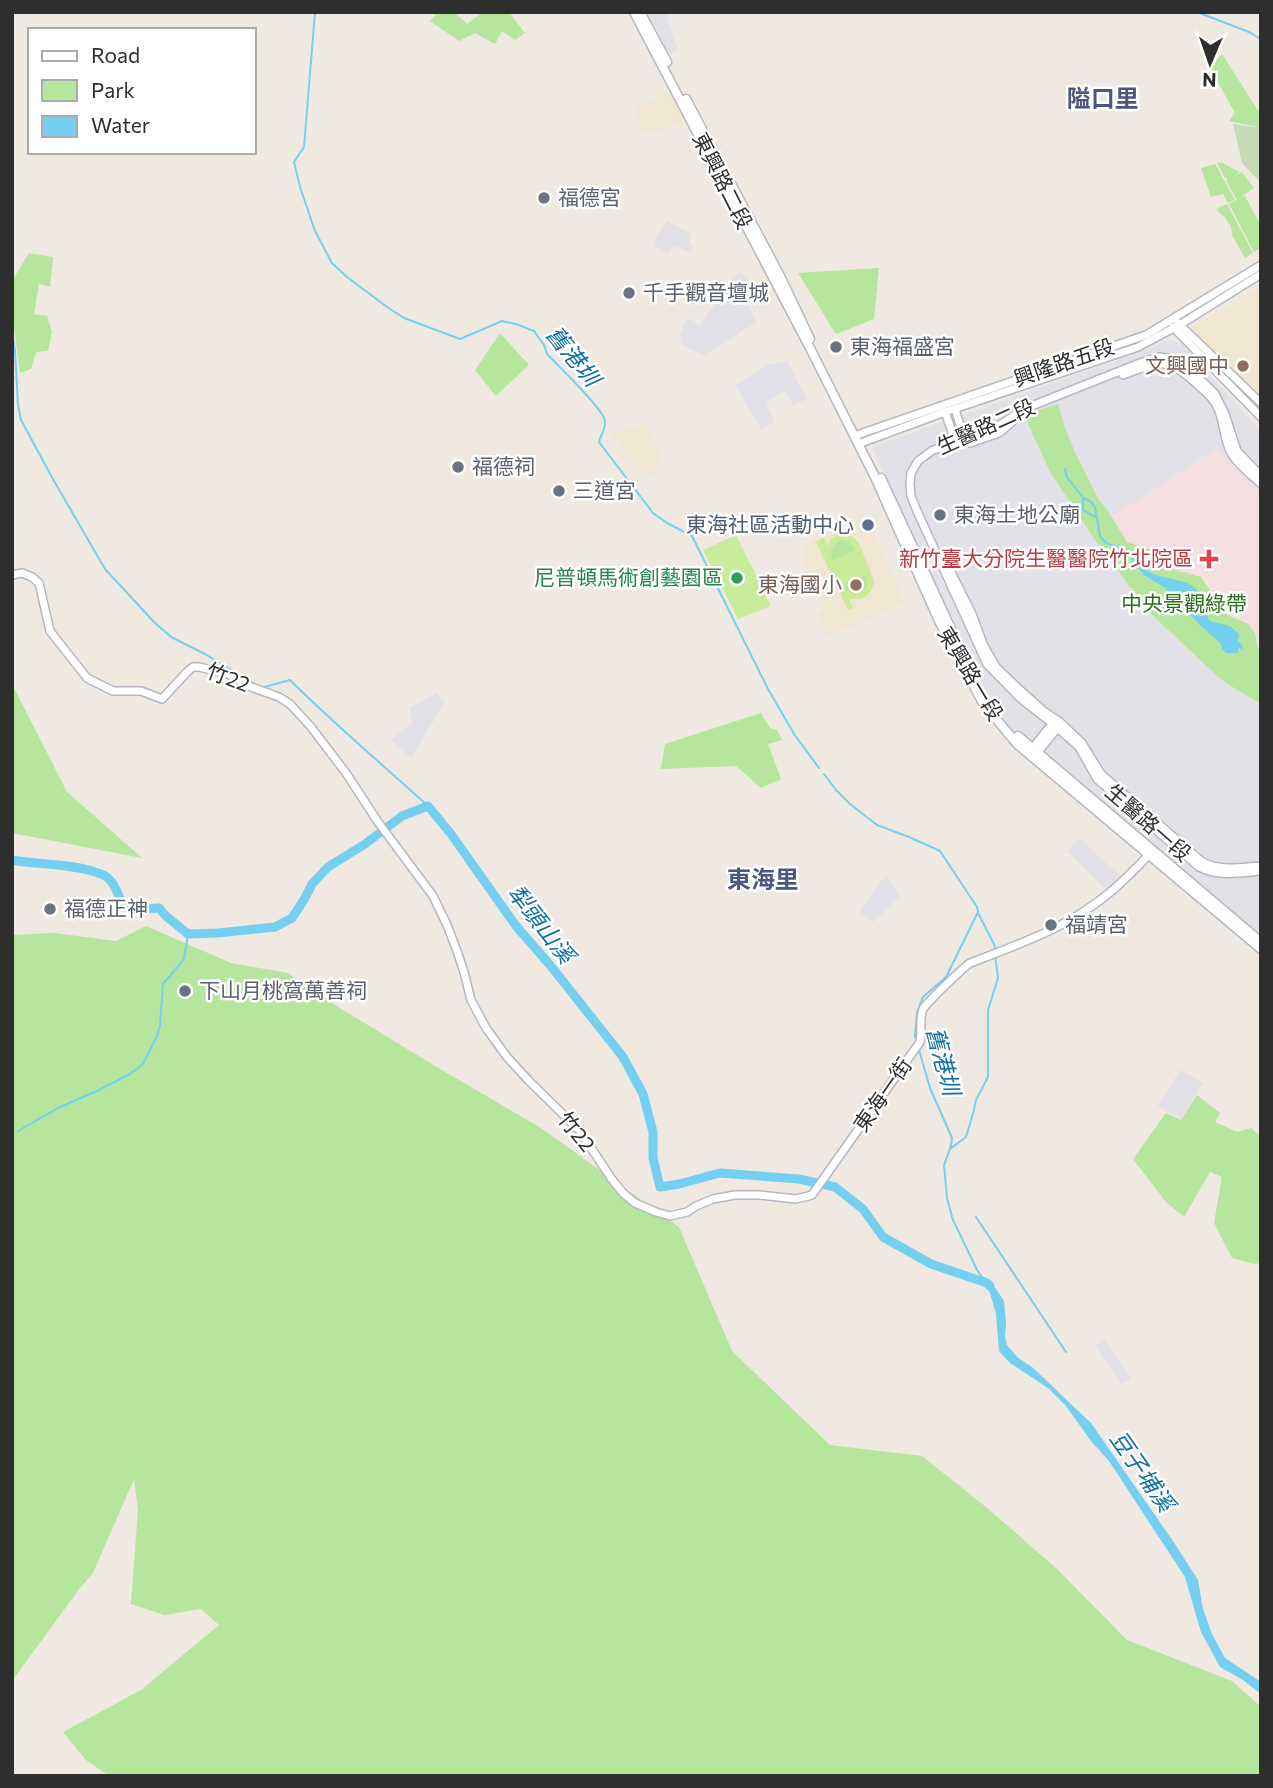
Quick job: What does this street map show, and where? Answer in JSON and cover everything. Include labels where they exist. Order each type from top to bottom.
[{"type":"main road","name":"東興路二段","points":[[634,12],[813,349]]},
{"type":"main road","name":"東興路二段","points":[[640,12],[780,276],[813,349]]},
{"type":"main road","name":"東興路一段","points":[[813,349],[859,439],[929,599],[983,703],[1004,730],[1033,751],[1261,949]]},
{"type":"main road","name":"東興路一段","points":[[1150,852],[1261,942]]},
{"type":"street","name":"興隆路五段","points":[[859,439],[1175,324],[1261,265]]},
{"type":"street","name":"興隆路五段","points":[[859,439],[1138,347],[1261,274]]},
{"type":"street","points":[[1175,324],[1261,403]]},
{"type":"street","points":[[1175,324],[1261,417]]},
{"type":"street","name":"生醫路二段","points":[[960,443],[997,427],[1024,409],[1159,357],[1184,363],[1215,394],[1225,414],[1237,451],[1261,476]]},
{"type":"street","name":"生醫路二段","points":[[1057,725],[1013,692],[987,664],[911,496],[911,473],[918,461],[933,450],[999,433],[1023,414],[1125,373],[1167,363],[1185,372],[1213,399],[1219,410],[1231,454],[1261,484]]},
{"type":"street","points":[[955,409],[960,443]]},
{"type":"street","points":[[945,412],[960,443]]},
{"type":"street","name":"竹22","points":[[12,575],[22,573],[39,583],[47,621],[54,638],[87,678],[110,689],[141,691],[162,699],[188,671],[199,667],[228,674],[290,704],[346,773],[378,822],[433,896],[452,937],[471,1000],[507,1057],[528,1082],[580,1131],[611,1178],[635,1203],[670,1216],[687,1212],[713,1199],[735,1195],[796,1199],[812,1195]]},
{"type":"street","points":[[1033,751],[1057,725]]},
{"type":"street","name":"生醫路一段","points":[[1057,725],[1082,743],[1101,774],[1201,861],[1221,868],[1261,868]]},
{"type":"street","name":"東海一街","points":[[812,1195],[918,1045],[924,1007],[961,969],[1052,931],[1091,908],[1120,884],[1150,852]]},
{"type":"shaded area","points":[[646,12],[666,12],[678,51],[668,55]]},
{"type":"shaded area","points":[[669,92],[685,122],[643,135],[635,109]]},
{"type":"shaded area","points":[[667,221],[692,234],[689,243],[693,246],[691,250],[673,246],[669,254],[654,244]]},
{"type":"shaded area","points":[[740,272],[756,287],[748,304],[757,323],[703,355],[680,343],[687,318],[700,325],[732,279]]},
{"type":"shaded area","name":"文興國中","points":[[1261,286],[1261,403],[1188,330]]},
{"type":"shaded area","points":[[1170,339],[1182,344],[1261,432],[1261,934],[1010,727],[982,685],[872,447],[1152,348]]},
{"type":"shaded area","points":[[787,361],[807,399],[793,405],[785,391],[766,402],[774,422],[761,429],[735,385],[768,365]]},
{"type":"shaded area","points":[[645,423],[662,458],[652,476],[633,462],[612,433]]},
{"type":"shaded area","name":"新竹臺大分院生醫醫院竹北院區","points":[[1216,449],[1261,494],[1261,650],[1258,649],[1254,633],[1248,624],[1227,615],[1201,577],[1167,568],[1149,549],[1127,542],[1112,516]]},
{"type":"shaded area","name":"東海國小","points":[[867,517],[905,603],[828,637],[817,612],[825,609],[801,554],[804,552],[801,546]]},
{"type":"shaded area","points":[[437,693],[445,702],[411,758],[391,740],[412,723],[410,708]]},
{"type":"shaded area","points":[[1080,839],[1120,876],[1107,890],[1067,851]]},
{"type":"shaded area","points":[[886,875],[900,896],[873,922],[859,912]]},
{"type":"shaded area","points":[[1180,1070],[1203,1083],[1181,1119],[1158,1106]]},
{"type":"shaded area","points":[[1105,1339],[1131,1378],[1122,1384],[1095,1346]]},
{"type":"green space","points":[[438,12],[454,12],[467,24],[483,12],[509,12],[525,33],[515,40],[502,31],[495,44],[475,33],[459,41],[430,21]]},
{"type":"green space","points":[[1222,54],[1261,115],[1261,128],[1229,121],[1235,113],[1210,68]]},
{"type":"green space","points":[[1233,124],[1261,128],[1261,183],[1242,163]]},
{"type":"green space","points":[[1221,162],[1239,172],[1235,176],[1242,172],[1254,188],[1241,197],[1245,196],[1261,226],[1261,247],[1254,252],[1229,204],[1237,200],[1226,180],[1228,178],[1225,178],[1217,163]]},
{"type":"green space","points":[[1215,164],[1235,200],[1228,203],[1223,194],[1211,197],[1201,168]]},
{"type":"green space","points":[[1227,204],[1253,253],[1245,258],[1232,235],[1231,227],[1216,209]]},
{"type":"green space","points":[[29,253],[53,257],[50,287],[39,284],[34,314],[47,316],[52,332],[48,351],[36,352],[31,369],[20,373],[12,310],[12,281]]},
{"type":"green space","points":[[879,268],[874,319],[836,334],[798,273]]},
{"type":"green space","points":[[500,333],[529,365],[496,396],[475,370]]},
{"type":"green space","name":"中央景觀綠帶","points":[[1058,404],[1075,452],[1099,500],[1127,542],[1149,549],[1167,568],[1201,577],[1227,615],[1248,624],[1255,633],[1258,649],[1261,650],[1261,704],[1226,683],[1148,611],[1093,537],[1050,472],[1024,415]]},
{"type":"green space","points":[[842,534],[851,536],[859,543],[874,581],[866,596],[849,599],[853,608],[848,610],[816,542],[824,538],[828,546],[831,539]],"holes":[[[840,540],[850,542],[856,550],[833,560],[831,548]],[[865,575],[868,584],[865,590],[854,595],[844,588],[843,584]]]},
{"type":"green space","name":"尼普頓馬術創藝園區","points":[[736,535],[771,606],[738,619],[703,550]]},
{"type":"green space","points":[[840,540],[850,543],[856,550],[833,561],[831,549]]},
{"type":"green space","points":[[866,575],[868,584],[865,590],[854,595],[846,591],[842,584]]},
{"type":"green space","points":[[12,684],[67,792],[142,858],[12,833]]},
{"type":"green space","points":[[761,713],[770,728],[777,730],[782,740],[768,744],[781,779],[761,788],[736,766],[661,769],[665,744]]},
{"type":"green space","points":[[146,926],[231,963],[288,973],[340,1008],[541,1128],[679,1227],[732,1351],[830,1445],[922,1456],[1057,1569],[1127,1640],[1232,1681],[1261,1707],[1261,1776],[109,1776],[86,1760],[63,1732],[141,1690],[219,1625],[201,1609],[164,1615],[131,1604],[138,1510],[134,1479],[93,1573],[12,1681],[12,935],[54,933],[116,941]]},
{"type":"green space","points":[[1197,1095],[1220,1113],[1215,1122],[1237,1132],[1251,1128],[1261,1137],[1261,1263],[1254,1264],[1232,1258],[1214,1223],[1222,1177],[1210,1172],[1184,1217],[1166,1202],[1133,1159],[1166,1113],[1181,1120]]},
{"type":"water","points":[[1127,550],[1140,552],[1148,561],[1146,570],[1153,574],[1182,581],[1196,589],[1202,597],[1204,612],[1210,621],[1230,626],[1239,634],[1238,641],[1243,649],[1239,648],[1237,653],[1226,653],[1221,644],[1165,588],[1144,575]]},
{"type":"water","name":"豆子埔溪","points":[[981,1276],[990,1280],[1004,1301],[1007,1345],[1091,1423],[1198,1580],[1203,1609],[1225,1658],[1261,1682],[1261,1694],[1220,1667],[1201,1632],[1185,1577],[1109,1461],[1066,1406],[1048,1388],[1010,1363],[999,1351],[996,1314],[990,1293],[979,1279]]},
{"type":"waterway","name":"舊港圳","points":[[315,12],[304,147],[294,162],[315,231],[332,263],[404,318],[460,339],[502,321],[534,331],[547,354],[589,397],[602,415],[605,424],[599,442],[653,513],[692,536],[768,689],[794,734],[819,768]]},
{"type":"waterway","points":[[1197,12],[1261,39]]},
{"type":"waterway","points":[[12,334],[21,420],[105,569],[171,637],[256,685]]},
{"type":"waterway","points":[[1065,469],[1067,477],[1083,498],[1095,507],[1100,536],[1106,543],[1127,550]]},
{"type":"waterway","points":[[1083,499],[1083,510],[1096,517]]},
{"type":"waterway","points":[[261,688],[290,680],[428,806]]},
{"type":"waterway","name":"舊港圳","points":[[824,774],[850,804],[877,825],[940,851],[977,907],[978,912],[946,977],[923,997],[917,1012],[917,1041]]},
{"type":"waterway","name":"犁頭山溪","points":[[12,860],[74,867],[100,874],[112,883],[127,908],[139,911],[159,908],[188,934],[275,927],[292,918],[312,884],[328,867],[402,816],[428,806],[516,926],[623,1057],[643,1094],[653,1132],[653,1158],[660,1187],[720,1173],[799,1179],[835,1187],[863,1209],[883,1237],[931,1264],[990,1286]]},
{"type":"waterway","name":"舊港圳","points":[[978,913],[995,949]]},
{"type":"waterway","points":[[18,1131],[60,1107],[130,1074],[143,1064],[160,1025],[163,984],[184,959],[188,934]]},
{"type":"waterway","name":"舊港圳","points":[[950,1149],[966,1137],[976,1100],[988,1077],[988,1010],[998,978],[995,955]]},
{"type":"waterway","name":"舊港圳","points":[[919,1050],[930,1088],[952,1138],[944,1165],[947,1198],[953,1220],[982,1277]]},
{"type":"waterway","points":[[976,1217],[1066,1352]]},
{"type":"place","name":"福德宮","points":[[544,198]]},
{"type":"place","name":"千手觀音壇城","points":[[629,293]]},
{"type":"place","name":"東海福盛宮","points":[[836,347]]},
{"type":"place","name":"文興國中","points":[[1243,366]]},
{"type":"place","name":"福德祠","points":[[458,467]]},
{"type":"place","name":"三道宮","points":[[559,491]]},
{"type":"place","name":"東海土地公廟","points":[[940,515]]},
{"type":"place","name":"東海社區活動中心","points":[[868,525]]},
{"type":"place","name":"新竹臺大分院生醫醫院竹北院區","points":[[1209,559]]},
{"type":"place","name":"尼普頓馬術創藝園區","points":[[737,578]]},
{"type":"place","name":"東海國小","points":[[856,585]]},
{"type":"place","name":"福德正神","points":[[50,909]]},
{"type":"place","name":"福靖宮","points":[[1051,925]]},
{"type":"place","name":"下山月桃窩萬善祠","points":[[185,991]]},
{"type":"district","name":"隘口里","points":[[1103,99]]},
{"type":"district","name":"東海里","points":[[763,880]]}]
